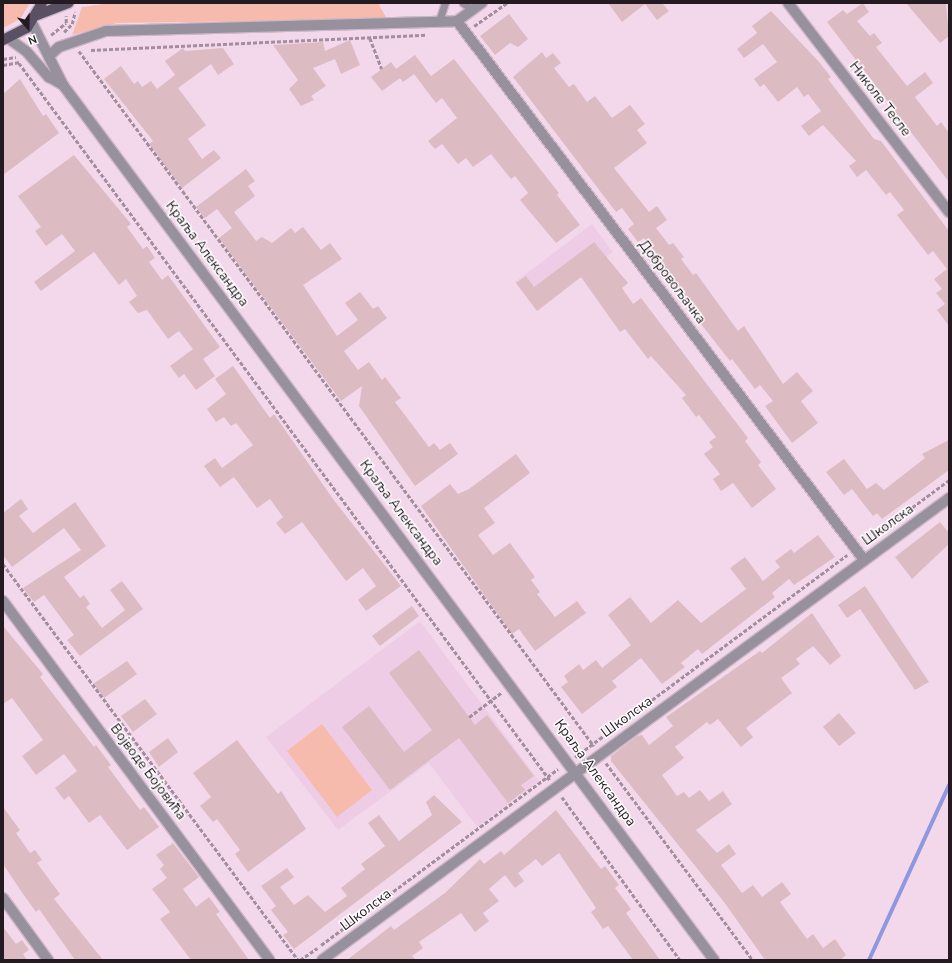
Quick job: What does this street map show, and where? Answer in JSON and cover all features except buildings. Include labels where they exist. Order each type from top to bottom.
[{"type":"main road","points":[[35,19],[42,3]]},
{"type":"main road","points":[[6,39],[35,19],[69,3]]},
{"type":"street","points":[[49,56],[72,42],[96,33],[126,30],[458,21],[482,3]]},
{"type":"street","name":"Николе Тесле","points":[[788,3],[949,212]]},
{"type":"street","points":[[35,19],[49,56],[63,85]]},
{"type":"street","name":"Добровољачка","points":[[458,21],[864,560]]},
{"type":"street","points":[[6,39],[26,51],[49,77],[63,85]]},
{"type":"street","name":"Краља Александра","points":[[63,85],[512,684],[714,960]]},
{"type":"street","name":"Школска","points":[[322,960],[576,771],[949,498]]},
{"type":"street","name":"Војводе Бојовића","points":[[3,601],[270,960]]},
{"type":"street","points":[[3,898],[48,960]]},
{"type":"lane","points":[[439,21],[445,3]]},
{"type":"lane","points":[[463,3],[473,10]]},
{"type":"path","points":[[466,32],[506,3]]},
{"type":"path","points":[[65,32],[753,960]]},
{"type":"path","points":[[80,52],[95,48],[370,38],[436,34]]},
{"type":"path","points":[[370,38],[382,69]]},
{"type":"path","points":[[19,63],[548,777],[680,960]]},
{"type":"path","points":[[3,564],[299,960],[949,480]]},
{"type":"path","points":[[469,717],[512,684]]},
{"type":"shaded area","points":[[3,3],[30,3],[20,19],[3,28]]},
{"type":"shaded area","points":[[112,3],[378,3],[387,19],[117,23],[72,35],[82,7]]},
{"type":"shaded area","points":[[592,224],[613,252],[537,311],[515,282]]},
{"type":"shaded area","points":[[420,621],[539,781],[477,827],[429,763],[338,830],[266,737]]},
{"type":"shaded area","points":[[322,724],[372,790],[337,817],[287,751]]},
{"type":"waterway","points":[[869,960],[949,785]]}]
